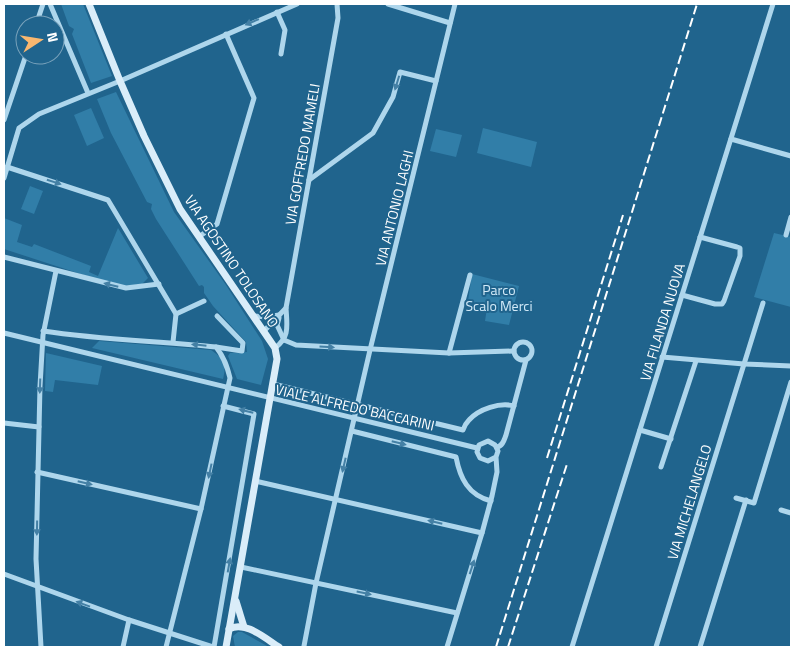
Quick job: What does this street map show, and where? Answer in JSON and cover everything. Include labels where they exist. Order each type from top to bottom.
[{"type":"main road","name":"VIA AGOSTINO TOLOSANO","points":[[89,4],[144,136],[180,209],[275,348],[277,359],[229,629],[228,647]]},
{"type":"main road","points":[[235,600],[244,627]]},
{"type":"main road","points":[[229,629],[236,626],[244,627],[279,647]]},
{"type":"street","points":[[50,4],[88,93]]},
{"type":"street","points":[[4,178],[19,128],[39,114],[297,4]]},
{"type":"street","name":"VIA GOFFREDO MAMELI","points":[[284,340],[287,326],[286,308],[338,18],[337,4]]},
{"type":"street","points":[[388,4],[450,24]]},
{"type":"street","name":"VIA ANTONIO LAGHI","points":[[303,647],[370,350],[455,4]]},
{"type":"street","name":"VIA FILANDA NUOVA","points":[[572,647],[774,4]]},
{"type":"street","points":[[276,12],[285,30],[281,54]]},
{"type":"street","points":[[200,236],[216,224],[254,98],[226,34]]},
{"type":"street","points":[[4,120],[7,101],[22,65]]},
{"type":"street","points":[[309,180],[373,132],[393,97],[400,72],[436,81]]},
{"type":"street","points":[[731,139],[791,156]]},
{"type":"street","points":[[8,167],[108,200],[176,314],[173,342]]},
{"type":"street","points":[[786,234],[791,217]]},
{"type":"street","points":[[682,295],[722,304],[740,256],[740,248],[700,237]]},
{"type":"street","points":[[4,257],[126,288],[159,284]]},
{"type":"street","points":[[41,647],[36,559],[42,342],[56,271]]},
{"type":"street","points":[[449,353],[470,275]]},
{"type":"street","points":[[176,314],[204,301]]},
{"type":"street","name":"VIA MICHELANGELO","points":[[656,647],[763,302]]},
{"type":"street","points":[[264,331],[286,308]]},
{"type":"street","points":[[254,316],[280,315]]},
{"type":"street","points":[[280,315],[277,325],[284,340],[296,345],[449,353],[514,350]]},
{"type":"street","points":[[44,331],[81,336],[173,342],[242,351],[243,343],[217,316]]},
{"type":"street","name":"VIALE ALFREDO BACCARINI","points":[[4,333],[478,448]]},
{"type":"street","points":[[275,348],[284,340]]},
{"type":"street","points":[[497,447],[504,442],[526,360],[532,354],[532,348],[528,343],[518,343],[514,350],[517,359],[526,360]]},
{"type":"street","points":[[166,647],[201,509],[230,378],[223,355],[216,347]]},
{"type":"street","points":[[662,357],[791,366]]},
{"type":"street","points":[[662,467],[696,360]]},
{"type":"street","points":[[736,498],[754,503],[791,382]]},
{"type":"street","name":"VIALE ALFREDO BACCARINI","points":[[273,384],[462,430],[469,420],[481,411],[494,406],[514,406]]},
{"type":"street","points":[[4,574],[129,620],[213,647],[254,414],[223,406]]},
{"type":"street","points":[[4,423],[39,427]]},
{"type":"street","points":[[640,430],[671,438]]},
{"type":"street","name":"VIALE ALFREDO BACCARINI","points":[[352,431],[456,457],[462,478],[470,492],[481,499],[491,501]]},
{"type":"street","points":[[447,647],[482,533],[497,472],[497,447],[488,441],[482,442],[478,448],[478,456],[485,460],[496,457]]},
{"type":"street","points":[[37,472],[201,509]]},
{"type":"street","points":[[255,481],[482,533]]},
{"type":"street","points":[[700,647],[746,500]]},
{"type":"street","points":[[781,510],[791,513]]},
{"type":"street","points":[[237,517],[249,520]]},
{"type":"street","points":[[241,567],[457,613]]},
{"type":"street","points":[[225,585],[237,587]]},
{"type":"street","points":[[124,647],[129,620]]},
{"type":"street","points":[[189,647],[191,640]]},
{"type":"green space","points":[[61,4],[83,4],[112,76],[91,83],[72,34],[74,29],[69,26]]},
{"type":"green space","points":[[116,92],[174,212],[226,285],[262,341],[268,359],[261,385],[237,379],[228,356],[230,353],[247,352],[246,342],[213,306],[204,293],[204,287],[202,285],[199,286],[156,219],[151,209],[152,204],[147,202],[111,133],[97,99]]},
{"type":"green space","points":[[91,108],[104,138],[87,146],[74,115]]},
{"type":"green space","points":[[483,128],[537,142],[531,167],[477,153]]},
{"type":"green space","points":[[436,129],[462,135],[456,157],[430,151]]},
{"type":"green space","points":[[30,186],[43,191],[34,214],[21,209]]},
{"type":"green space","points":[[4,218],[22,225],[17,242],[32,247],[34,244],[91,266],[89,272],[98,276],[118,228],[148,278],[142,284],[126,286],[99,280],[4,249]]},
{"type":"green space","points":[[774,233],[791,237],[791,307],[754,297]]},
{"type":"green space","name":"Parco Scalo Merci","points":[[472,274],[519,286],[509,325],[485,321],[487,308],[468,301]]},
{"type":"green space","points":[[99,341],[211,350],[223,362],[225,369],[223,379],[92,348]]},
{"type":"green space","points":[[46,353],[102,366],[98,385],[55,380],[53,392],[45,391]]},
{"type":"green space","points":[[238,632],[242,632],[269,647],[235,647],[233,636]]},
{"type":"railway","points":[[496,647],[697,4]]},
{"type":"railway","points":[[547,458],[623,215]]},
{"type":"railway","points":[[508,647],[567,464]]}]
